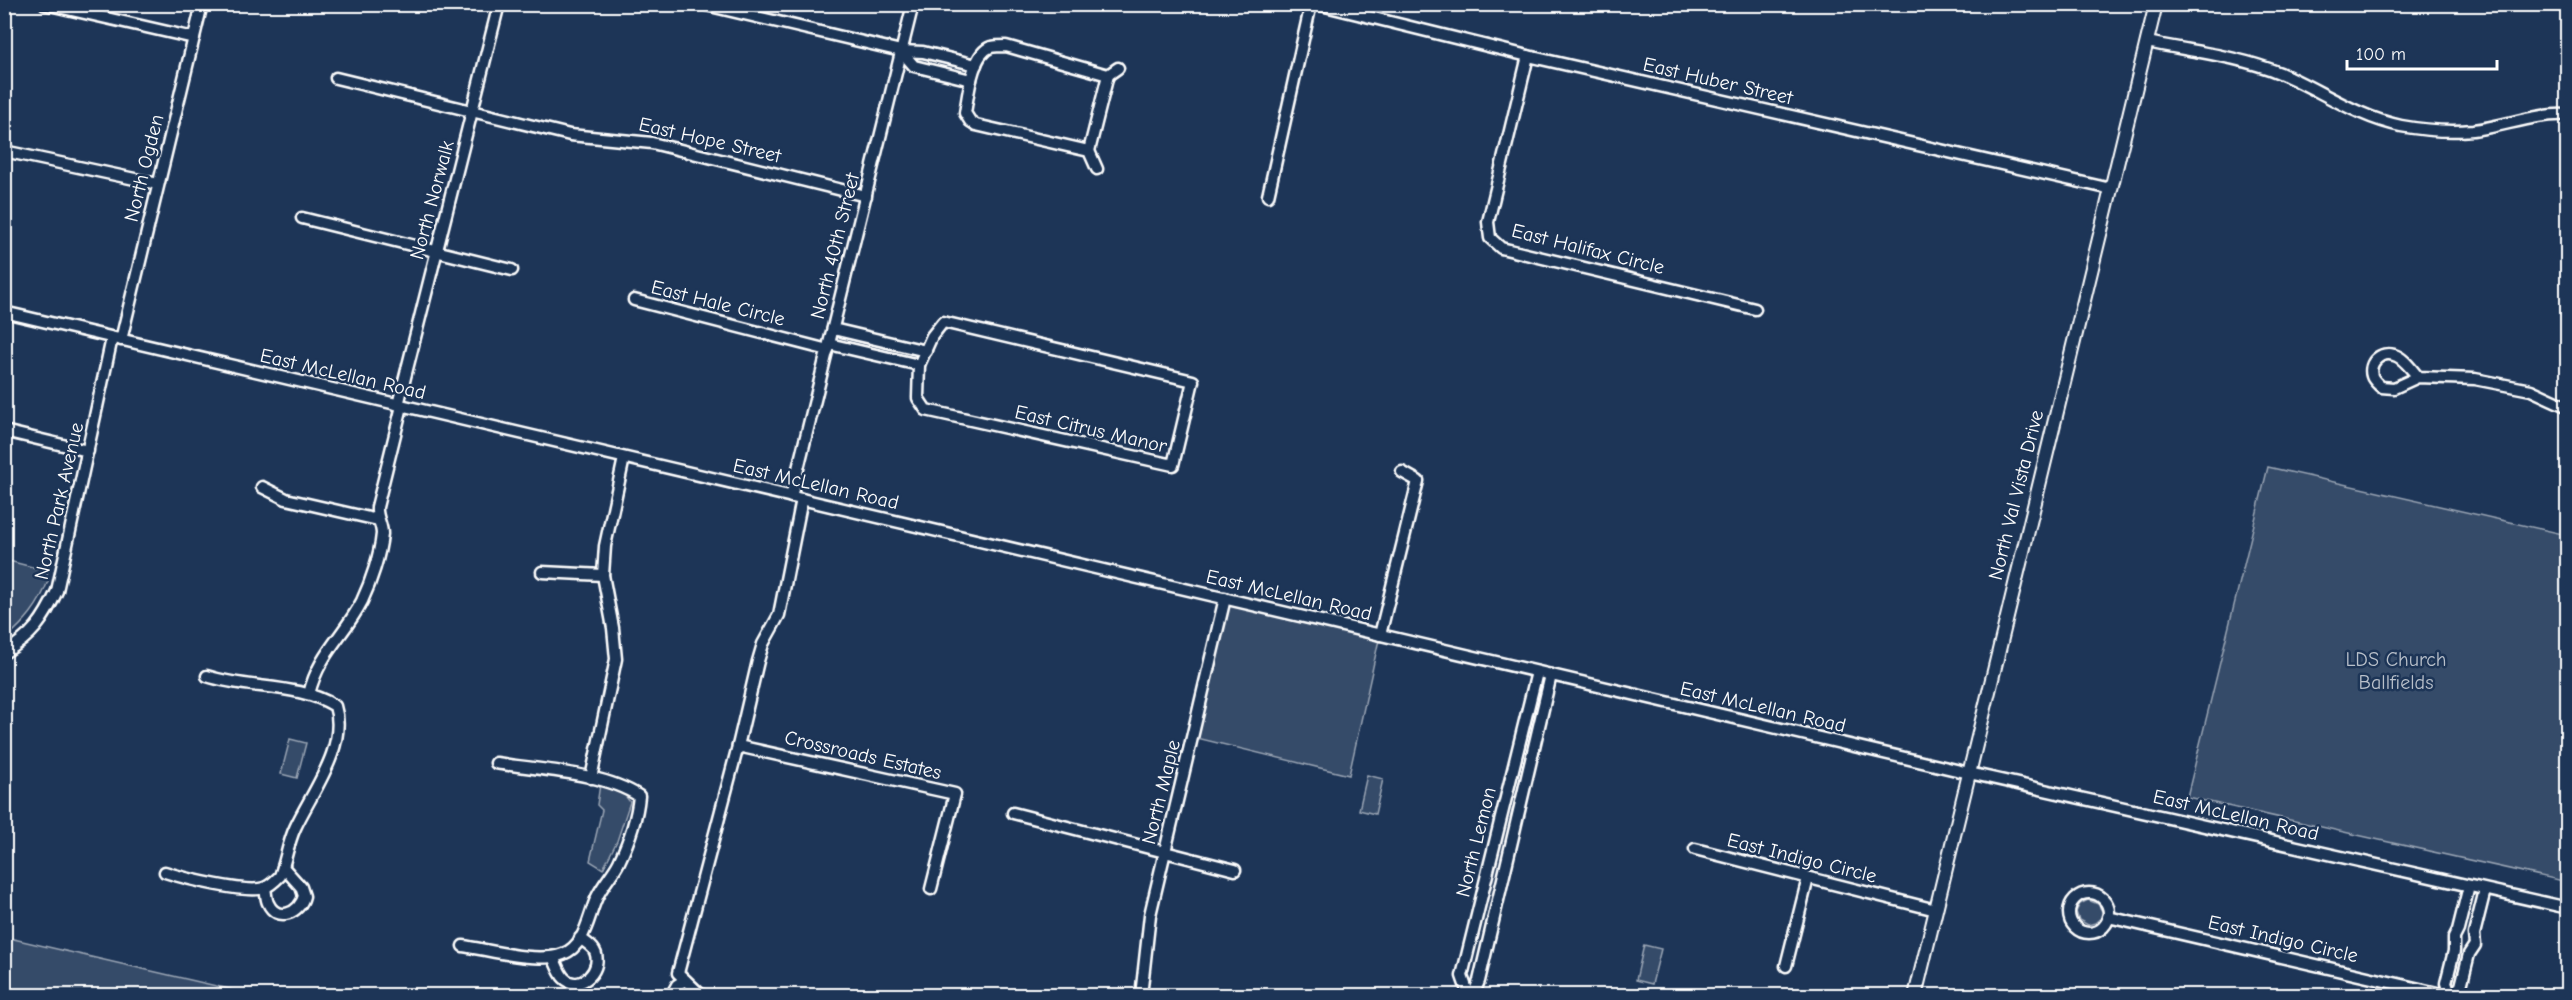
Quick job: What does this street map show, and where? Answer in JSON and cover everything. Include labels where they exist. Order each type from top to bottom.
[{"type":"main road","name":"North Val Vista Drive","points":[[1915,996],[2156,4]]},
{"type":"street","points":[[45,4],[194,38]]},
{"type":"street","name":"North Ogden","points":[[117,339],[202,4]]},
{"type":"street","name":"North Norwalk","points":[[309,694],[321,660],[361,602],[382,536],[377,507],[499,4]]},
{"type":"street","name":"North 40th Street","points":[[797,498],[833,329],[913,4]]},
{"type":"street","points":[[1268,196],[1311,4]]},
{"type":"street","name":"East Huber Street","points":[[1317,4],[1364,10],[1528,56],[2111,189]]},
{"type":"street","points":[[706,5],[901,51],[923,52],[976,65]]},
{"type":"street","points":[[2146,42],[2242,62],[2279,73],[2365,115],[2400,126],[2435,130],[2473,130],[2546,114],[2568,115]]},
{"type":"street","points":[[1089,151],[976,125],[965,113],[971,80],[981,54],[990,47],[1006,46],[1113,71],[1089,151],[1097,169]]},
{"type":"street","points":[[901,51],[914,66],[971,80]]},
{"type":"street","name":"East Halifax Circle","points":[[1528,56],[1488,222],[1490,238],[1501,248],[1755,309]]},
{"type":"street","points":[[947,74],[951,58]]},
{"type":"street","name":"East Hope Street","points":[[336,78],[570,135],[652,143],[866,196]]},
{"type":"street","points":[[4,151],[158,184]]},
{"type":"street","points":[[302,218],[512,270]]},
{"type":"street","name":"East Hale Circle","points":[[634,300],[829,347]]},
{"type":"street","name":"East McLellan Road","points":[[4,312],[1969,773],[2568,908]]},
{"type":"street","name":"East Citrus Manor","points":[[943,322],[1193,381],[1173,465],[926,410],[918,398],[920,365],[926,351],[932,336],[943,322]]},
{"type":"street","points":[[833,329],[926,351]]},
{"type":"street","name":"North Park Avenue","points":[[4,653],[34,632],[47,614],[57,591],[88,451],[117,339]]},
{"type":"street","points":[[829,347],[920,365]]},
{"type":"street","points":[[2418,376],[2502,383],[2531,390],[2568,407]]},
{"type":"street","points":[[4,431],[88,451]]},
{"type":"street","points":[[591,778],[616,659],[603,575],[605,546],[624,458]]},
{"type":"street","points":[[1380,635],[1418,482],[1402,472]]},
{"type":"street","points":[[262,487],[286,499],[378,520]]},
{"type":"street","points":[[702,996],[678,973],[758,661],[763,644],[778,615],[797,498]]},
{"type":"street","points":[[542,572],[603,575]]},
{"type":"street","name":"North Maple","points":[[1141,996],[1149,915],[1225,598]]},
{"type":"street","name":"North Lemon","points":[[1471,996],[1462,976],[1536,672]]},
{"type":"street","name":"North Lemon","points":[[1471,996],[1479,981],[1551,675]]},
{"type":"street","points":[[165,872],[191,881],[257,889],[265,888],[280,876],[296,826],[326,768],[338,721],[336,706],[309,694],[226,683],[207,676]]},
{"type":"street","points":[[1529,707],[1543,711]]},
{"type":"street","points":[[1523,730],[1537,732]]},
{"type":"street","name":"Crossroads Estates","points":[[738,746],[955,795],[931,889]]},
{"type":"street","points":[[463,946],[548,958],[566,953],[585,930],[590,911],[601,888],[619,863],[637,813],[639,796],[626,788],[591,778],[496,763]]},
{"type":"street","name":"North Lemon","points":[[1512,772],[1527,777]]},
{"type":"street","points":[[1013,813],[1235,870]]},
{"type":"street","name":"East Indigo Circle","points":[[1695,849],[1936,910]]},
{"type":"street","points":[[265,888],[267,902],[278,914],[288,914],[297,909],[304,896],[301,887],[283,867]]},
{"type":"street","points":[[1786,966],[1808,878]]},
{"type":"street","points":[[2469,886],[2454,938],[2454,951],[2446,983],[2450,996],[2461,986],[2469,954],[2475,945],[2474,934],[2485,890]]},
{"type":"street","name":"East Indigo Circle","points":[[2108,917],[2450,996]]},
{"type":"street","name":"North Lemon","points":[[1475,921],[1491,925]]},
{"type":"street","points":[[2458,930],[2474,934]]},
{"type":"street","points":[[553,957],[564,978],[571,982],[580,982],[589,978],[594,972],[596,957],[594,950],[580,938]]},
{"type":"street","points":[[2454,951],[2469,954]]},
{"type":"street","points":[[671,996],[677,985],[685,980]]},
{"type":"green space","name":"LDS Church Ballfields","points":[[2268,467],[2567,535],[2568,868],[2563,881],[2187,797]]},
{"type":"green space","points":[[5,560],[48,571],[45,580],[48,581],[31,613],[5,639]]},
{"type":"green space","points":[[1225,598],[1380,635],[1349,775],[1193,737]]},
{"type":"green space","points":[[290,739],[306,743],[297,778],[281,774]]},
{"type":"green space","points":[[1367,775],[1383,779],[1375,814],[1359,810]]},
{"type":"green space","points":[[600,784],[624,794],[630,802],[617,841],[603,869],[590,861],[602,810],[597,805]]},
{"type":"green space","points":[[2088,900],[2098,904],[2104,915],[2095,923],[2088,925],[2079,920],[2076,912],[2080,904]]},
{"type":"green space","points":[[5,937],[255,995],[5,995]]},
{"type":"green space","points":[[1644,945],[1661,949],[1652,984],[1636,980]]}]
